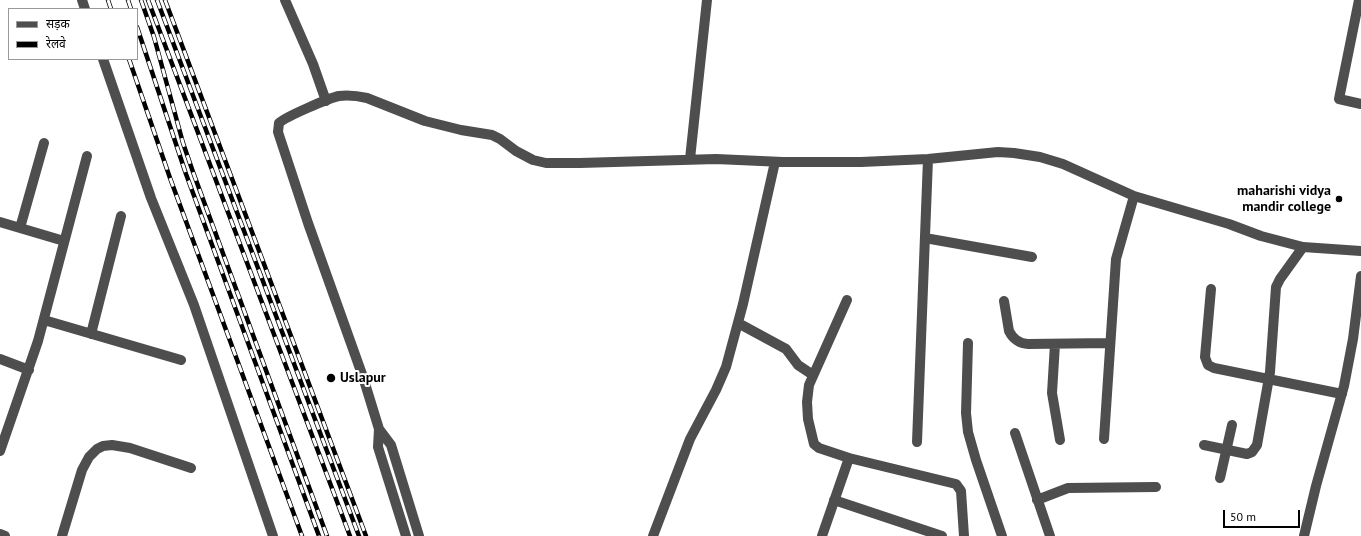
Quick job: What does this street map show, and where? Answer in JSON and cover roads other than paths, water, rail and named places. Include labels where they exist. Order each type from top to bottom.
[{"type":"street","points":[[285,0],[313,64],[326,101]]},
{"type":"street","points":[[690,159],[707,0]]},
{"type":"street","points":[[1359,0],[1339,99],[1361,104]]},
{"type":"street","points":[[103,60],[151,198],[194,305],[273,536]]},
{"type":"street","points":[[379,429],[378,447],[406,535],[418,533],[391,445],[379,429],[363,377],[308,223],[278,132],[279,123],[287,117],[338,96],[358,96],[367,98],[425,121],[461,130],[492,135],[533,160],[546,162],[580,163],[690,159],[775,162],[862,162],[928,159],[998,152],[1040,156],[1063,164],[1134,196],[1228,224],[1261,236],[1303,247],[1361,251]]},
{"type":"street","points":[[20,228],[44,143]]},
{"type":"street","points":[[0,450],[29,370],[44,320],[87,156]]},
{"type":"street","points":[[918,442],[928,159]]},
{"type":"street","points":[[653,536],[690,439],[716,390],[726,367],[738,323],[775,162]]},
{"type":"street","points":[[1104,440],[1116,259],[1134,196]]},
{"type":"street","points":[[91,334],[121,216]]},
{"type":"street","points":[[0,222],[64,241]]},
{"type":"street","points":[[925,238],[1032,257]]},
{"type":"street","points":[[1204,445],[1249,454],[1257,446],[1269,379],[1278,282],[1303,247]]},
{"type":"street","points":[[1304,536],[1320,471],[1342,394],[1353,339],[1361,276]]},
{"type":"street","points":[[1211,289],[1206,357],[1208,365],[1214,368],[1342,394]]},
{"type":"street","points":[[847,300],[812,375],[809,385],[807,402],[808,419],[813,441],[819,448],[849,458],[958,486],[961,490],[964,536]]},
{"type":"street","points":[[1004,301],[1009,332],[1015,340],[1024,344],[1110,343]]},
{"type":"street","points":[[44,320],[181,360]]},
{"type":"street","points":[[738,323],[786,348],[798,365],[812,375]]},
{"type":"street","points":[[968,343],[966,413],[968,432],[1002,536]]},
{"type":"street","points":[[1055,344],[1052,393],[1060,440]]},
{"type":"street","points":[[0,359],[29,370]]},
{"type":"street","points":[[1220,478],[1232,425]]},
{"type":"street","points":[[1015,433],[1050,536]]},
{"type":"street","points":[[62,536],[84,464],[97,449],[103,446],[120,446],[130,448],[191,468]]},
{"type":"street","points":[[822,536],[849,458]]},
{"type":"street","points":[[1037,500],[1068,488],[1156,487]]},
{"type":"street","points":[[834,500],[942,536]]},
{"type":"street","points":[[0,534],[5,536]]},
{"type":"railway","points":[[108,0],[111,8]]},
{"type":"railway","points":[[128,0],[131,8]]},
{"type":"railway","points":[[141,0],[154,37],[183,143],[193,172],[327,536]]},
{"type":"railway","points":[[148,0],[350,536]]},
{"type":"railway","points":[[157,0],[359,536]]},
{"type":"railway","points":[[165,0],[366,536]]},
{"type":"railway","points":[[138,30],[186,174],[319,536]]},
{"type":"railway","points":[[129,60],[170,178],[302,536]]},
{"type":"place","name":"maharishi vidya mandir college","points":[[1339,199]]},
{"type":"place","name":"Uslapur","points":[[331,378]]}]
